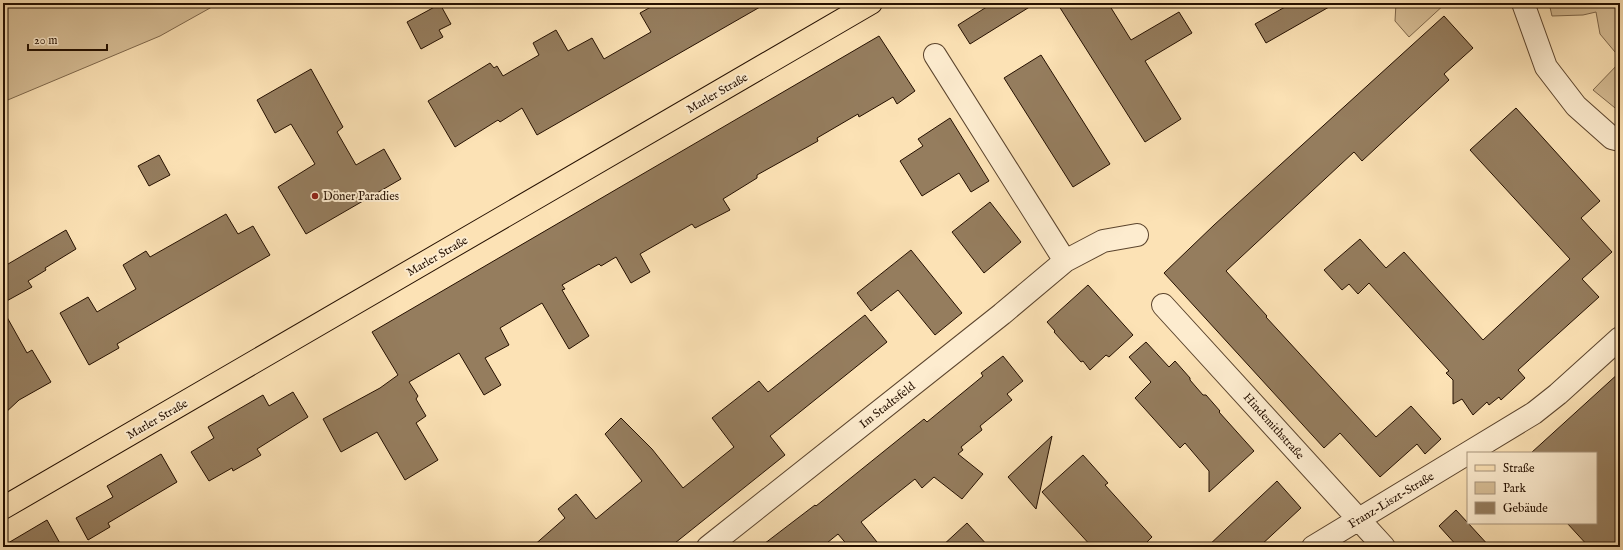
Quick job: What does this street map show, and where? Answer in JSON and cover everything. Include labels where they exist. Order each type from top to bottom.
[{"type":"main road","name":"Marler Straße","points":[[3,508],[871,3]]},
{"type":"street","points":[[1523,3],[1546,67],[1576,106],[1612,138],[1620,140]]},
{"type":"street","points":[[935,55],[1065,261]]},
{"type":"street","name":"Im Stadtsfeld","points":[[708,547],[996,319],[1065,261],[1103,241],[1137,235]]},
{"type":"street","name":"Hindemithstraße","points":[[1163,305],[1384,547]]},
{"type":"street","name":"Franz-Liszt-Straße","points":[[1470,452],[1534,413],[1558,394],[1620,338]]},
{"type":"street","name":"Franz-Liszt-Straße","points":[[1313,547],[1467,454]]},
{"type":"green space","points":[[3,3],[219,3],[160,36],[3,102]]},
{"type":"green space","points":[[1396,3],[1446,3],[1409,37],[1395,21]]},
{"type":"green space","points":[[1549,3],[1620,3],[1620,58],[1600,34],[1596,12],[1583,15],[1552,16]]},
{"type":"green space","points":[[1620,62],[1620,112],[1593,90]]},
{"type":"building","points":[[658,3],[767,3],[537,135],[522,108],[500,122],[498,120],[455,147],[428,101],[490,63],[494,68],[497,66],[503,76],[539,55],[533,43],[556,30],[568,51],[592,38],[604,59],[651,32],[640,13]]},
{"type":"building","points":[[993,3],[1036,3],[970,44],[958,25]]},
{"type":"building","points":[[1057,3],[1108,3],[1131,40],[1179,12],[1192,33],[1145,61],[1181,119],[1145,142]]},
{"type":"building","points":[[1292,3],[1336,3],[1266,43],[1255,24]]},
{"type":"building","points":[[440,4],[451,24],[439,30],[443,37],[421,49],[407,22]]},
{"type":"building","points":[[1444,16],[1473,48],[1444,74],[1449,80],[1362,161],[1354,152],[1226,271],[1376,437],[1411,406],[1441,439],[1425,454],[1417,444],[1380,477],[1340,433],[1324,448],[1164,273],[1214,225]]},
{"type":"building","points":[[879,36],[915,91],[897,104],[893,97],[859,117],[858,114],[817,138],[818,141],[757,175],[757,178],[723,199],[730,210],[695,228],[692,224],[640,254],[650,272],[631,283],[616,257],[601,266],[599,264],[562,285],[565,289],[562,290],[589,336],[569,349],[542,303],[500,328],[509,345],[485,358],[501,385],[484,395],[459,353],[409,382],[418,396],[416,399],[426,416],[416,423],[438,460],[405,480],[377,432],[341,452],[323,419],[380,388],[398,375],[372,332]]},
{"type":"building","points":[[1041,55],[1110,164],[1073,187],[1004,78]]},
{"type":"building","points":[[311,69],[343,127],[337,132],[356,165],[384,149],[401,179],[306,234],[278,187],[315,164],[291,124],[275,133],[257,100]]},
{"type":"building","points":[[1516,108],[1600,201],[1581,218],[1612,252],[1582,279],[1599,297],[1518,370],[1525,378],[1501,400],[1499,397],[1489,405],[1487,402],[1473,415],[1462,399],[1453,404],[1453,380],[1446,373],[1449,371],[1369,283],[1358,294],[1349,284],[1342,290],[1324,270],[1360,239],[1386,268],[1404,252],[1483,340],[1570,259],[1470,150]]},
{"type":"building","points":[[950,118],[989,181],[971,192],[959,173],[922,196],[900,161],[923,146],[918,139]]},
{"type":"building","points":[[159,155],[170,175],[149,186],[138,166]]},
{"type":"building","points":[[990,202],[1021,242],[984,273],[952,232]]},
{"type":"building","points":[[226,214],[238,234],[253,226],[270,255],[117,344],[119,348],[89,365],[60,313],[88,297],[97,312],[136,289],[123,265],[146,251],[150,257]]},
{"type":"building","points":[[66,230],[76,249],[45,268],[46,270],[28,281],[32,287],[3,303],[3,267]]},
{"type":"building","points":[[911,250],[962,313],[935,335],[898,290],[871,311],[857,293]]},
{"type":"building","points":[[1088,285],[1133,335],[1109,357],[1106,355],[1090,370],[1054,332],[1055,331],[1047,322]]},
{"type":"building","points":[[3,310],[27,353],[32,350],[51,382],[19,400],[3,415]]},
{"type":"building","points":[[865,315],[887,342],[770,436],[785,455],[670,547],[532,547],[565,518],[558,509],[576,494],[596,519],[642,481],[605,434],[621,418],[652,449],[683,488],[734,447],[712,418],[759,381],[768,392]]},
{"type":"building","points":[[1146,342],[1169,367],[1175,361],[1203,395],[1206,395],[1254,451],[1209,492],[1209,471],[1185,443],[1180,448],[1135,398],[1151,382],[1129,357]]},
{"type":"building","points":[[1003,356],[1023,381],[1007,394],[1012,400],[980,426],[982,430],[961,447],[963,450],[958,454],[983,474],[962,499],[934,477],[922,488],[915,479],[861,522],[881,547],[849,547],[838,534],[822,547],[760,547],[815,505],[816,506],[924,419],[927,422],[983,376],[981,373]]},
{"type":"building","points":[[1620,372],[1620,547],[1589,547],[1568,524],[1597,524],[1597,452],[1532,452]]},
{"type":"building","points":[[293,392],[308,417],[257,449],[261,455],[233,471],[232,468],[209,481],[191,452],[214,438],[208,427],[263,395],[269,406]]},
{"type":"building","points":[[1052,436],[1036,509],[1008,477]]},
{"type":"building","points":[[161,454],[177,482],[108,523],[110,527],[88,540],[76,518],[113,497],[107,486]]},
{"type":"building","points":[[1083,455],[1108,483],[1105,485],[1152,537],[1142,547],[1092,547],[1042,492]]},
{"type":"building","points":[[1277,481],[1301,508],[1259,547],[1207,547]]},
{"type":"building","points":[[1456,510],[1467,522],[1467,524],[1469,524],[1490,547],[1458,547],[1439,526]]},
{"type":"building","points":[[47,520],[62,547],[3,547],[3,546]]},
{"type":"building","points":[[967,523],[989,547],[941,547]]},
{"type":"place","name":"Döner Paradies","points":[[315,196]]}]
